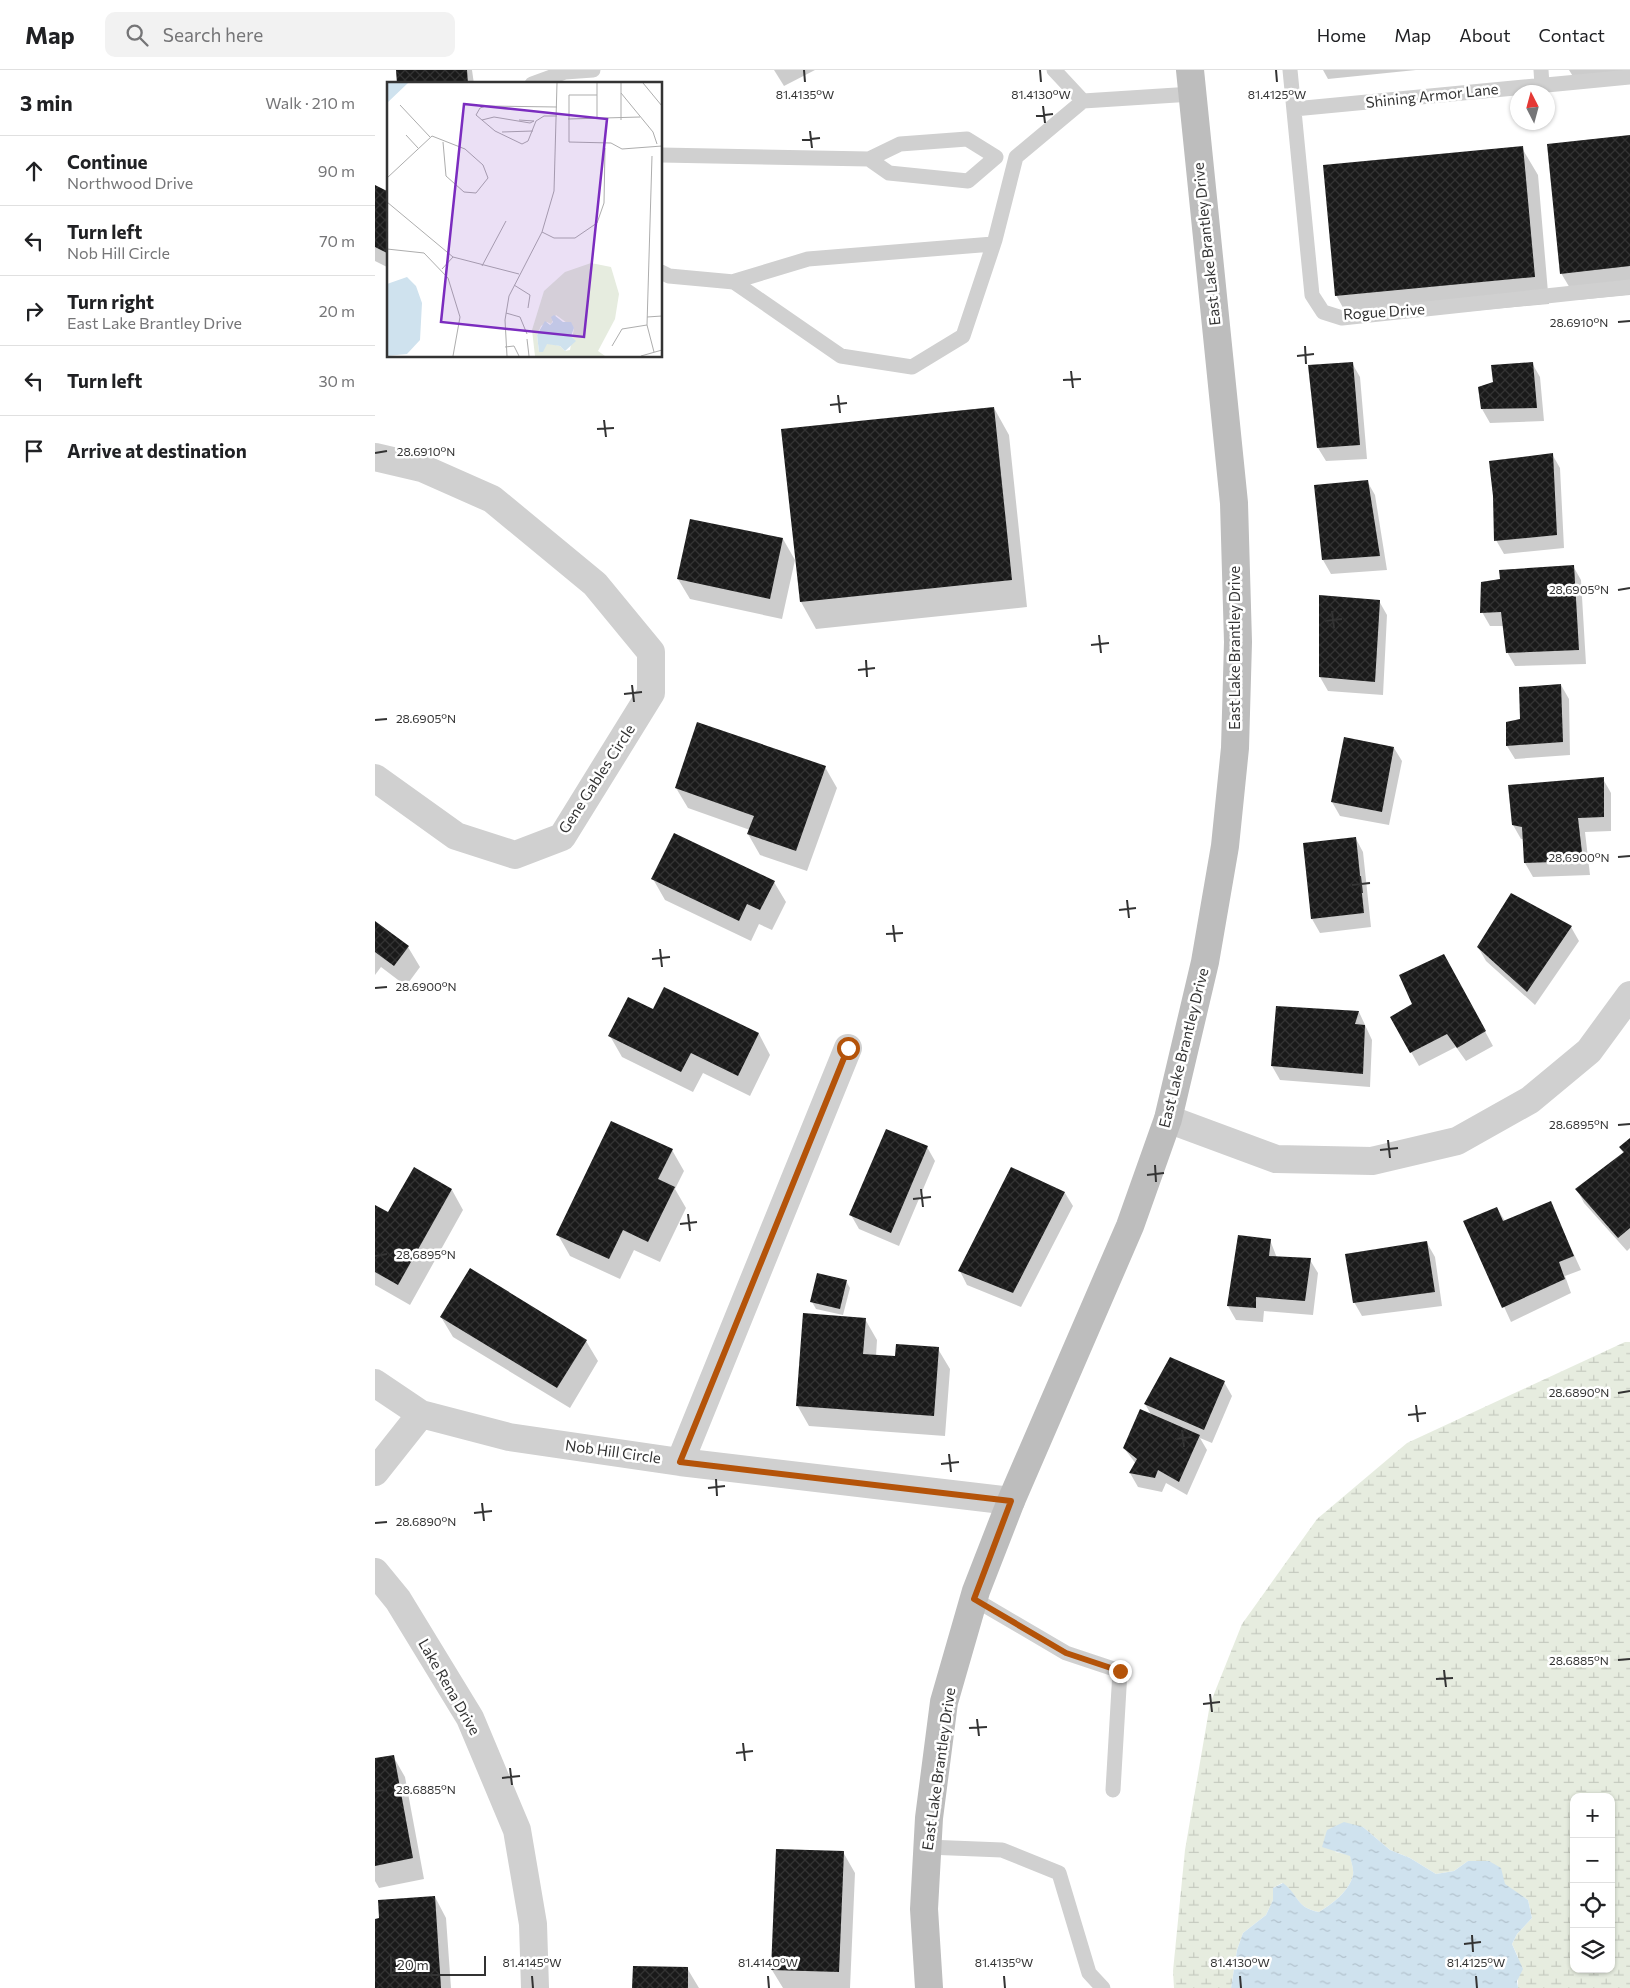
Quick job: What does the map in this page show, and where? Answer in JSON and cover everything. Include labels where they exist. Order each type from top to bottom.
[{"type":"street","name":"East Lake Brantley Drive","points":[[929,1988],[924,1909],[927,1847],[929,1818],[945,1702],[974,1599],[1011,1501],[1130,1226],[1168,1119],[1205,962],[1225,846],[1236,738],[1237,642],[1234,503],[1191,82]]},
{"type":"street","name":"Gene Gables Circle","points":[[375,457],[422,468],[492,499],[595,584],[651,652],[651,693],[562,837],[515,855],[456,836],[375,778]]},
{"type":"street","points":[[1168,1119],[1276,1159],[1372,1161],[1457,1141],[1530,1100],[1589,1051],[1630,995]]},
{"type":"street","points":[[680,1462],[848,1048]]},
{"type":"street","name":"Nob Hill Circle","points":[[375,1383],[421,1414],[509,1438],[680,1462],[1011,1501]]},
{"type":"street","points":[[375,1472],[421,1414]]},
{"type":"street","name":"Lake Rena Drive","points":[[375,1572],[398,1600],[470,1718],[517,1830],[533,1924],[535,1988]]},
{"type":"lane","points":[[538,82],[565,72],[593,70]]},
{"type":"lane","points":[[1054,70],[1083,101]]},
{"type":"lane","name":"Rogue Drive","points":[[1290,70],[1313,295],[1323,312],[1342,318],[1630,287]]},
{"type":"lane","points":[[1541,70],[1543,85]]},
{"type":"lane","name":"Shining Armor Lane","points":[[1543,85],[1630,77]]},
{"type":"lane","points":[[732,282],[841,356],[912,367],[963,336],[993,244],[1016,157],[1083,101],[1191,82]]},
{"type":"lane","name":"Shining Armor Lane","points":[[1294,109],[1510,88]]},
{"type":"lane","points":[[663,155],[869,159],[900,144],[967,139],[996,157],[1016,157]]},
{"type":"lane","points":[[869,159],[889,173],[968,181],[996,157]]},
{"type":"lane","points":[[663,273],[669,276],[732,282],[808,259],[993,244]]},
{"type":"lane","points":[[974,1599],[1066,1653],[1120,1671],[1113,1790]]},
{"type":"lane","points":[[927,1847],[1001,1850],[1059,1873],[1089,1973],[1103,1988]]},
{"type":"green space","points":[[1625,1342],[1630,1342],[1630,1988],[1518,1988],[1518,1957],[1512,1944],[1517,1934],[1532,1918],[1528,1900],[1468,1861],[1454,1871],[1436,1874],[1410,1858],[1390,1850],[1363,1827],[1335,1852],[1350,1855],[1353,1875],[1348,1887],[1334,1901],[1319,1912],[1312,1910],[1302,1904],[1282,1883],[1273,1888],[1273,1900],[1266,1915],[1243,1933],[1237,1950],[1231,1988],[1174,1988],[1173,1971],[1185,1850],[1210,1704],[1242,1624],[1317,1519],[1407,1443]]},
{"type":"water","points":[[1344,1822],[1363,1827],[1390,1850],[1410,1858],[1436,1874],[1454,1871],[1468,1861],[1489,1861],[1501,1868],[1505,1884],[1528,1900],[1532,1918],[1517,1934],[1512,1944],[1523,1969],[1517,1981],[1518,1988],[1231,1988],[1237,1950],[1243,1933],[1266,1915],[1273,1900],[1273,1888],[1283,1883],[1302,1904],[1319,1912],[1348,1887],[1353,1873],[1350,1856],[1322,1847],[1327,1830]]},
{"type":"building","points":[[396,70],[467,70],[468,82],[397,82]]},
{"type":"building","points":[[1630,135],[1630,266],[1560,274],[1547,144]]},
{"type":"building","points":[[1523,146],[1535,277],[1335,296],[1323,165]]},
{"type":"building","points":[[375,185],[387,191],[387,253],[375,247]]},
{"type":"building","points":[[1353,362],[1360,445],[1317,448],[1308,365]]},
{"type":"building","points":[[1533,362],[1537,408],[1481,409],[1478,387],[1493,382],[1491,365]]},
{"type":"building","points":[[994,407],[1012,580],[800,602],[781,429]]},
{"type":"building","points":[[1553,453],[1557,535],[1494,541],[1493,496],[1489,461]]},
{"type":"building","points":[[1368,480],[1380,556],[1322,560],[1314,485]]},
{"type":"building","points":[[690,519],[783,538],[770,599],[677,579]]},
{"type":"building","points":[[1574,565],[1579,650],[1506,653],[1501,612],[1480,613],[1481,582],[1500,579],[1499,570]]},
{"type":"building","points":[[1319,595],[1380,600],[1375,682],[1319,677]]},
{"type":"building","points":[[1561,684],[1563,742],[1506,746],[1506,722],[1520,719],[1519,687]]},
{"type":"building","points":[[697,722],[826,766],[796,851],[747,834],[754,816],[675,788]]},
{"type":"building","points":[[1344,737],[1394,747],[1382,812],[1331,802]]},
{"type":"building","points":[[1604,777],[1604,817],[1578,818],[1583,861],[1524,863],[1522,827],[1512,825],[1508,785]]},
{"type":"building","points":[[674,833],[775,881],[760,910],[747,904],[739,921],[651,879]]},
{"type":"building","points":[[1356,837],[1364,913],[1311,919],[1303,843]]},
{"type":"building","points":[[1511,893],[1572,926],[1527,992],[1477,947]]},
{"type":"building","points":[[375,921],[409,946],[394,966],[375,952]]},
{"type":"building","points":[[1444,954],[1486,1031],[1457,1048],[1447,1034],[1410,1053],[1390,1017],[1412,1004],[1399,975]]},
{"type":"building","points":[[664,987],[759,1033],[738,1076],[691,1053],[681,1072],[608,1036],[628,997],[653,1009]]},
{"type":"building","points":[[1276,1006],[1359,1011],[1355,1024],[1365,1025],[1363,1074],[1271,1066]]},
{"type":"building","points":[[611,1121],[673,1149],[658,1179],[675,1187],[648,1242],[623,1230],[609,1259],[556,1235]]},
{"type":"building","points":[[886,1129],[928,1146],[891,1233],[849,1215]]},
{"type":"building","points":[[1630,1138],[1630,1228],[1618,1238],[1575,1189],[1624,1152],[1619,1147]]},
{"type":"building","points":[[414,1167],[452,1189],[398,1285],[375,1272],[375,1205],[388,1212]]},
{"type":"building","points":[[1011,1167],[1065,1192],[1013,1293],[958,1271]]},
{"type":"building","points":[[1551,1201],[1574,1256],[1559,1262],[1565,1279],[1502,1308],[1463,1221],[1497,1207],[1503,1221]]},
{"type":"building","points":[[1238,1235],[1271,1239],[1269,1256],[1311,1258],[1305,1301],[1256,1297],[1256,1308],[1227,1306]]},
{"type":"building","points":[[1427,1241],[1435,1292],[1353,1303],[1345,1254]]},
{"type":"building","points":[[470,1268],[587,1340],[557,1388],[440,1317]]},
{"type":"building","points":[[817,1273],[847,1280],[840,1309],[810,1302]]},
{"type":"building","points":[[803,1313],[866,1318],[863,1354],[895,1356],[896,1344],[939,1347],[934,1416],[796,1406]]},
{"type":"building","points":[[1170,1357],[1225,1381],[1204,1430],[1144,1404]]},
{"type":"building","points":[[1140,1409],[1200,1435],[1179,1482],[1158,1470],[1155,1478],[1129,1473],[1137,1459],[1123,1448]]},
{"type":"building","points":[[394,1755],[413,1858],[375,1866],[375,1758]]},
{"type":"building","points":[[776,1849],[844,1851],[839,1972],[771,1970]]},
{"type":"building","points":[[435,1896],[441,1988],[375,1988],[375,1919],[379,1918],[378,1900]]},
{"type":"building","points":[[633,1966],[688,1967],[688,1988],[632,1988]]},
{"type":"route","points":[[848,1048],[680,1462],[1011,1501],[974,1599],[1066,1653],[1120,1671]]}]
